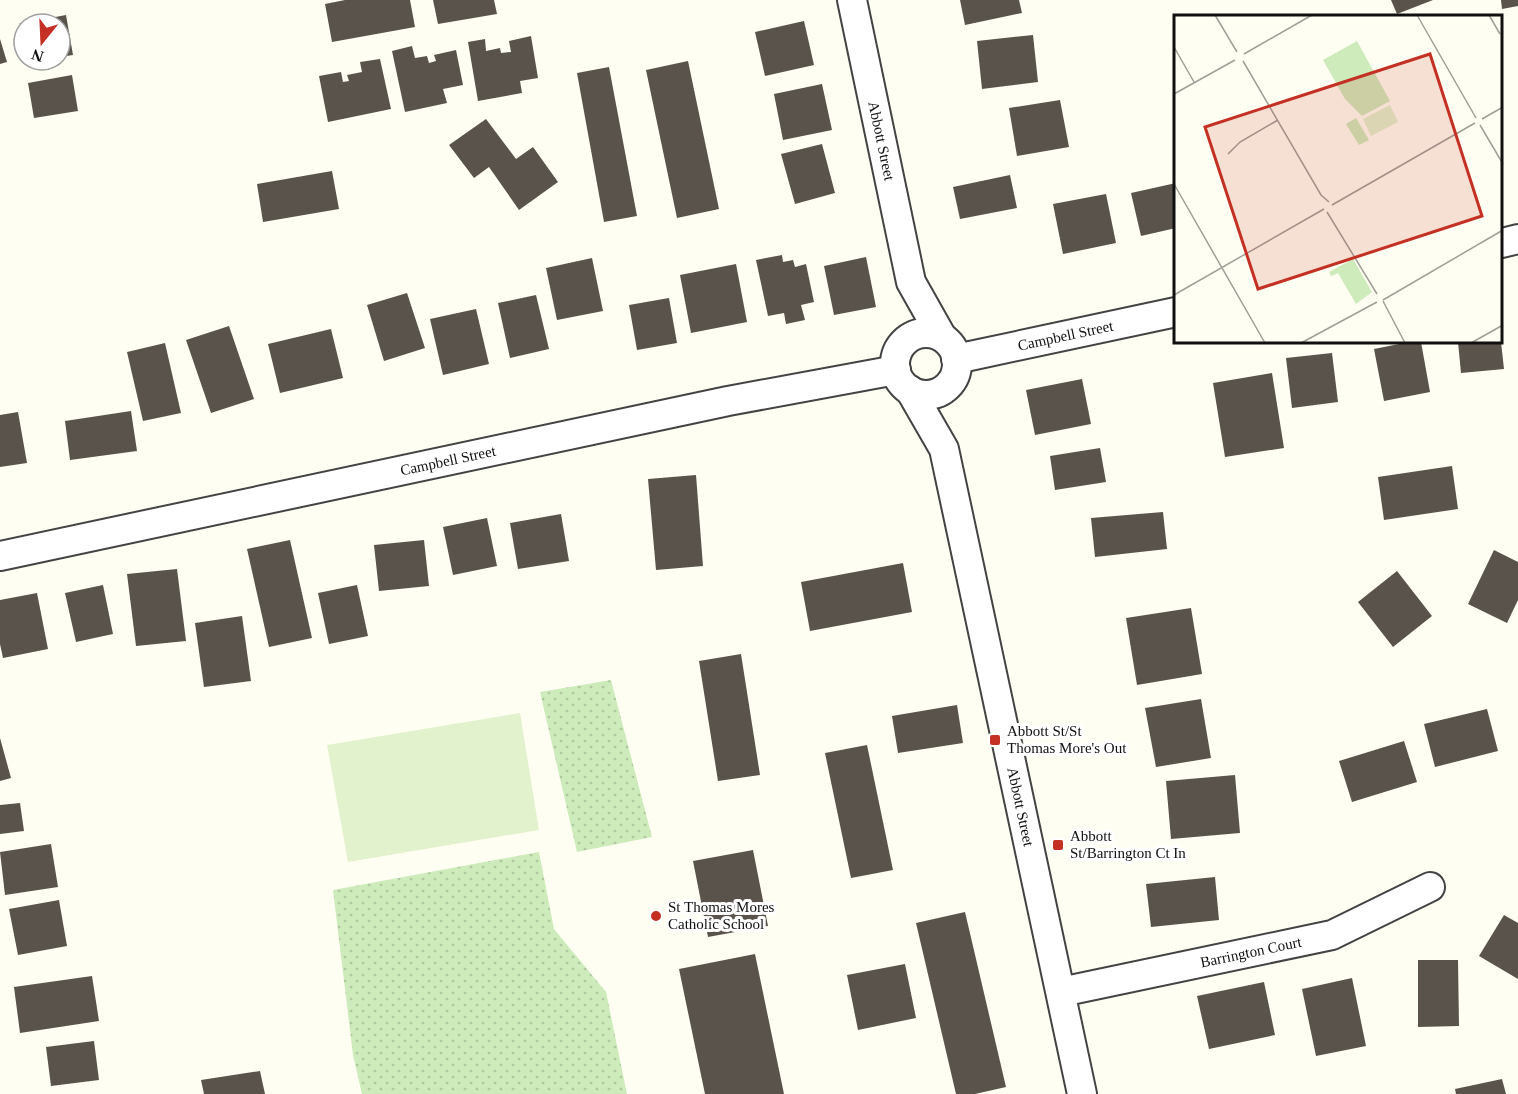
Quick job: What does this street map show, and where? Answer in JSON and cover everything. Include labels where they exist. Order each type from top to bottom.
[{"type":"street","name":"Abbott Street","points":[[852,0],[911,282],[949,360],[944,449]]},
{"type":"street","points":[[1503,243],[1518,239]]},
{"type":"street","name":"Abbott Street","points":[[911,282],[903,368],[944,449],[1082,1094]]},
{"type":"street","name":"Campbell Street","points":[[949,360],[1174,312]]},
{"type":"street","points":[[921,333],[949,360],[931,394],[920,394],[903,368],[921,333]]},
{"type":"street","name":"Campbell Street","points":[[0,556],[728,401],[903,368]]},
{"type":"street","name":"Barrington Court","points":[[1060,992],[1332,935],[1430,887]]},
{"type":"green space","points":[[611,680],[652,837],[577,852],[540,692]]},
{"type":"green space","points":[[520,713],[539,830],[348,862],[327,745]]},
{"type":"green space","points":[[539,852],[554,929],[606,992],[627,1094],[362,1094],[353,1055],[333,890]]},
{"type":"building","points":[[345,0],[410,0],[415,27],[332,42],[325,4]]},
{"type":"building","points":[[433,0],[494,0],[497,14],[438,24]]},
{"type":"building","points":[[960,0],[1019,0],[1022,13],[965,25]]},
{"type":"building","points":[[1391,0],[1433,0],[1397,14]]},
{"type":"building","points":[[1501,0],[1518,0],[1518,6],[1502,9]]},
{"type":"building","points":[[804,21],[814,65],[765,76],[755,32]]},
{"type":"building","points":[[1033,35],[1038,82],[982,89],[977,41]]},
{"type":"building","points":[[531,36],[538,78],[520,81],[522,93],[478,101],[468,42],[485,39],[486,51],[500,48],[501,53],[511,52],[509,41]]},
{"type":"building","points":[[0,39],[7,62],[0,64]]},
{"type":"building","points":[[412,46],[415,58],[427,56],[429,63],[436,61],[434,55],[456,50],[463,85],[443,89],[447,103],[405,112],[392,51]]},
{"type":"building","points":[[380,59],[391,109],[328,122],[319,76],[341,72],[343,82],[349,81],[347,75],[362,72],[360,62]]},
{"type":"building","points":[[688,61],[719,209],[677,218],[646,70]]},
{"type":"building","points":[[609,67],[637,216],[604,222],[577,73]]},
{"type":"building","points":[[72,75],[78,111],[34,118],[28,83]]},
{"type":"building","points":[[822,84],[832,130],[783,140],[774,94]]},
{"type":"building","points":[[1060,100],[1069,147],[1017,156],[1009,108]]},
{"type":"building","points":[[486,119],[516,159],[533,147],[558,182],[519,210],[489,167],[474,178],[449,145]]},
{"type":"building","points":[[822,144],[835,193],[795,204],[781,154]]},
{"type":"building","points":[[332,171],[339,209],[263,222],[257,184]]},
{"type":"building","points":[[1010,175],[1017,208],[960,219],[953,187]]},
{"type":"building","points":[[1174,183],[1174,228],[1141,236],[1131,193]]},
{"type":"building","points":[[1106,194],[1116,243],[1063,254],[1053,204]]},
{"type":"building","points":[[782,255],[783,262],[793,260],[795,267],[806,264],[814,302],[801,305],[805,320],[786,324],[784,313],[768,316],[756,260]]},
{"type":"building","points":[[866,257],[876,307],[834,315],[824,266]]},
{"type":"building","points":[[592,258],[603,311],[557,320],[546,268]]},
{"type":"building","points":[[736,264],[747,322],[691,333],[680,275]]},
{"type":"building","points":[[407,293],[425,348],[384,361],[367,305]]},
{"type":"building","points":[[536,295],[549,349],[510,358],[498,303]]},
{"type":"building","points":[[669,298],[677,343],[637,350],[629,305]]},
{"type":"building","points":[[476,309],[489,364],[443,375],[430,319]]},
{"type":"building","points":[[229,326],[254,399],[211,413],[186,340]]},
{"type":"building","points":[[331,329],[343,378],[280,393],[268,344]]},
{"type":"building","points":[[165,343],[181,413],[143,421],[127,352]]},
{"type":"building","points":[[1399,344],[1421,344],[1430,392],[1384,401],[1374,349]]},
{"type":"building","points":[[1458,344],[1501,344],[1504,369],[1461,373]]},
{"type":"building","points":[[1332,353],[1338,402],[1292,408],[1286,358]]},
{"type":"building","points":[[1272,373],[1284,448],[1225,457],[1213,383]]},
{"type":"building","points":[[1082,379],[1091,424],[1035,435],[1026,390]]},
{"type":"building","points":[[131,411],[137,451],[70,460],[65,421]]},
{"type":"building","points":[[18,412],[27,463],[0,467],[0,415]]},
{"type":"building","points":[[1100,448],[1106,482],[1055,490],[1050,456]]},
{"type":"building","points":[[1452,466],[1458,509],[1384,520],[1378,477]]},
{"type":"building","points":[[696,475],[703,566],[656,570],[648,479]]},
{"type":"building","points":[[1163,512],[1167,549],[1095,557],[1091,518]]},
{"type":"building","points":[[561,514],[569,561],[518,569],[510,523]]},
{"type":"building","points":[[487,518],[497,566],[453,575],[443,527]]},
{"type":"building","points":[[290,540],[312,638],[269,647],[247,549]]},
{"type":"building","points":[[424,540],[429,586],[379,591],[374,545]]},
{"type":"building","points":[[1494,550],[1518,562],[1518,600],[1507,623],[1468,604]]},
{"type":"building","points":[[903,563],[912,612],[810,631],[801,582]]},
{"type":"building","points":[[177,569],[186,641],[136,646],[127,574]]},
{"type":"building","points":[[1397,571],[1432,616],[1393,647],[1358,602]]},
{"type":"building","points":[[103,585],[113,634],[76,642],[65,593]]},
{"type":"building","points":[[357,585],[368,636],[329,644],[318,593]]},
{"type":"building","points":[[37,593],[48,649],[3,658],[0,644],[0,600]]},
{"type":"building","points":[[1191,608],[1202,674],[1137,685],[1126,618]]},
{"type":"building","points":[[242,616],[251,681],[204,687],[195,623]]},
{"type":"building","points":[[741,654],[760,775],[718,781],[699,661]]},
{"type":"building","points":[[1201,699],[1211,758],[1156,767],[1145,708]]},
{"type":"building","points":[[957,705],[963,743],[898,753],[892,716]]},
{"type":"building","points":[[1487,709],[1498,751],[1435,767],[1424,724]]},
{"type":"building","points":[[0,738],[11,778],[0,781]]},
{"type":"building","points":[[1404,741],[1417,782],[1352,802],[1339,761]]},
{"type":"building","points":[[867,745],[893,870],[851,878],[825,753]]},
{"type":"building","points":[[1235,775],[1240,833],[1171,839],[1166,781]]},
{"type":"building","points":[[20,803],[24,831],[0,834],[0,805]]},
{"type":"building","points":[[51,844],[58,887],[5,895],[0,852]]},
{"type":"building","points":[[753,850],[768,926],[708,937],[693,861]]},
{"type":"building","points":[[1215,877],[1219,920],[1151,927],[1146,884]]},
{"type":"building","points":[[59,900],[67,946],[18,955],[9,909]]},
{"type":"building","points":[[965,912],[1006,1087],[975,1094],[956,1094],[916,923]]},
{"type":"building","points":[[1504,915],[1518,923],[1518,979],[1479,956]]},
{"type":"building","points":[[755,954],[784,1094],[705,1094],[679,969]]},
{"type":"building","points":[[1418,960],[1458,960],[1459,1026],[1418,1027]]},
{"type":"building","points":[[905,964],[916,1018],[858,1030],[847,975]]},
{"type":"building","points":[[92,976],[99,1021],[20,1033],[14,987]]},
{"type":"building","points":[[1352,978],[1366,1046],[1316,1056],[1302,989]]},
{"type":"building","points":[[1264,982],[1275,1035],[1209,1049],[1197,996]]},
{"type":"building","points":[[94,1041],[99,1080],[51,1086],[46,1047]]},
{"type":"building","points":[[260,1071],[265,1094],[204,1094],[201,1080]]},
{"type":"building","points":[[1502,1079],[1506,1094],[1456,1094],[1455,1089]]},
{"type":"place","name":"Abbott St/St Thomas More's Out","points":[[995,740]]},
{"type":"place","name":"Abbott St/Barrington Ct In","points":[[1058,845]]},
{"type":"place","name":"St Thomas Mores Catholic School","points":[[656,916]]}]
